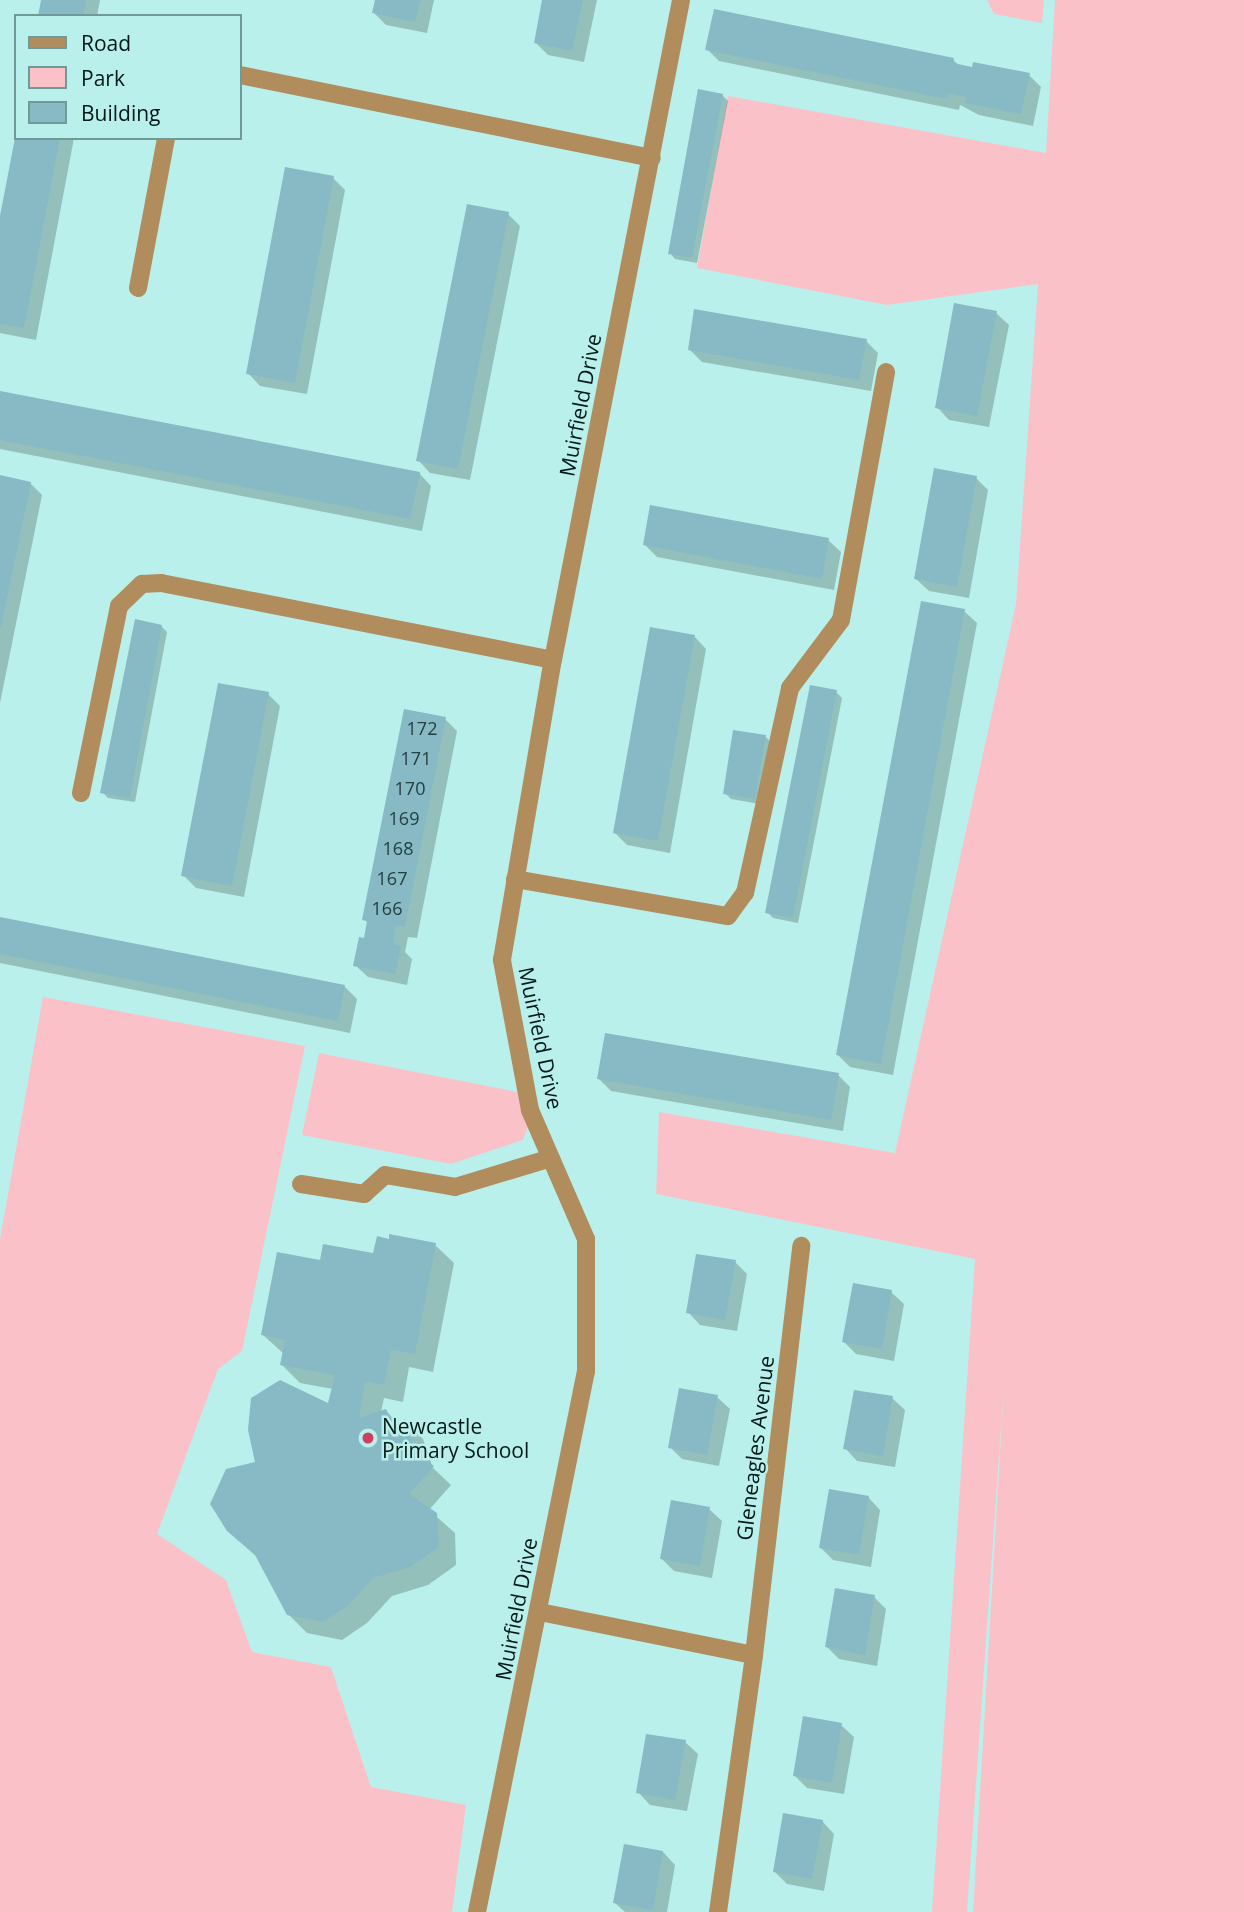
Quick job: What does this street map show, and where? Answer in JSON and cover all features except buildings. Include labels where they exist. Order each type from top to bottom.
[{"type":"street","name":"Muirfield Drive","points":[[477,1912],[540,1612],[586,1371],[586,1239],[530,1110],[502,960],[553,660],[681,0]]},
{"type":"street","points":[[242,75],[652,158]]},
{"type":"street","points":[[138,288],[166,140]]},
{"type":"street","points":[[515,879],[728,916],[745,893],[790,688],[841,620],[886,372]]},
{"type":"street","points":[[80,793],[118,606],[142,584],[161,583],[553,660]]},
{"type":"street","points":[[301,1184],[364,1194],[385,1175],[455,1187],[551,1158]]},
{"type":"street","name":"Gleneagles Avenue","points":[[718,1912],[754,1655],[801,1246]]},
{"type":"street","points":[[540,1612],[754,1655]]},
{"type":"green space","points":[[987,0],[1044,0],[1042,23],[994,14]]},
{"type":"green space","points":[[1055,0],[1244,0],[1244,1912],[973,1912],[1004,1385],[967,1912],[932,1912],[975,1259],[656,1194],[659,1112],[895,1153],[1016,604],[1038,284],[887,305],[697,268],[728,96],[1046,153]]},
{"type":"green space","points":[[43,997],[305,1046],[242,1351],[218,1369],[157,1534],[226,1580],[252,1652],[331,1667],[371,1787],[466,1805],[452,1912],[0,1912],[0,1239]]},
{"type":"green space","points":[[319,1053],[517,1092],[528,1126],[523,1140],[451,1164],[302,1135]]},
{"type":"place","name":"Newcastle Primary School","points":[[368,1438]]}]
